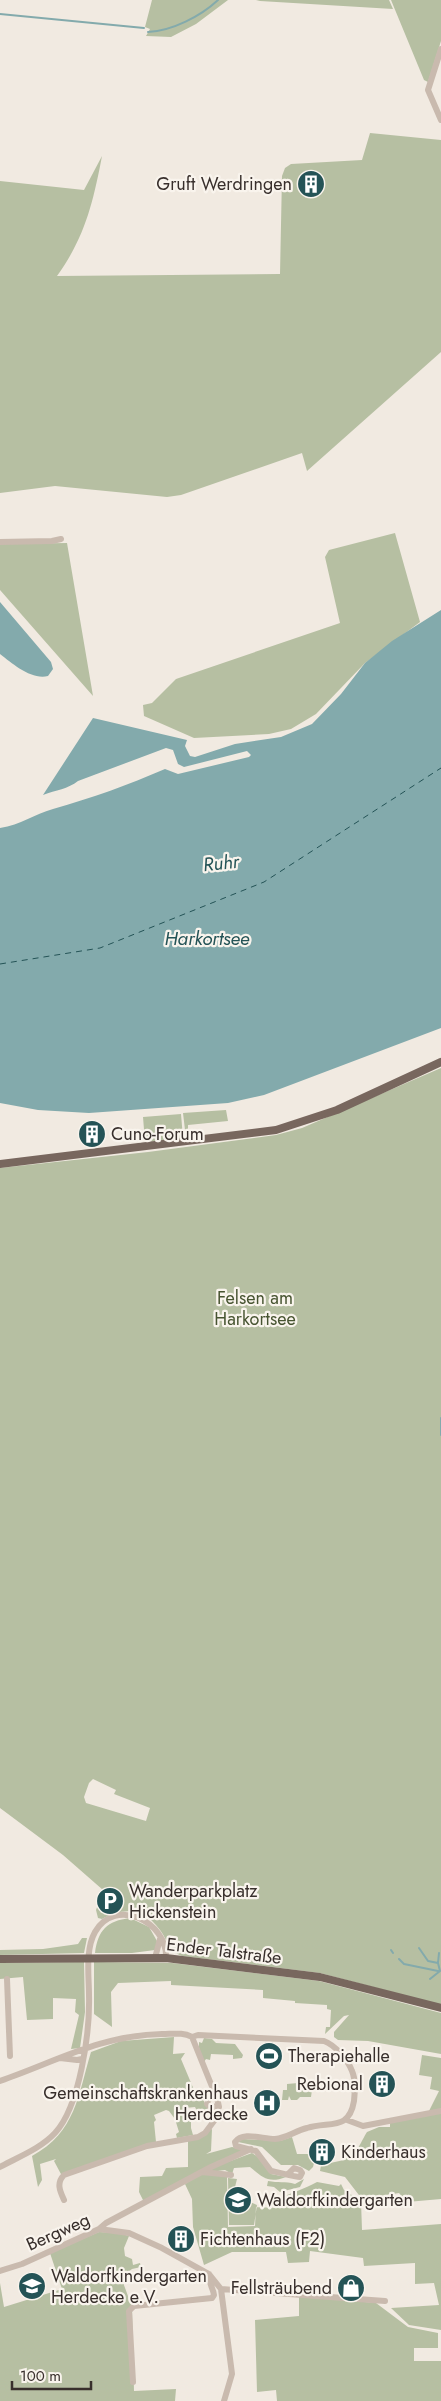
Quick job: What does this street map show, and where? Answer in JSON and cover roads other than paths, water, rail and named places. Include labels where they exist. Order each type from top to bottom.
[{"type":"main road","points":[[0,1164],[276,1130],[336,1110],[441,1062]]},
{"type":"main road","name":"Ender Talstraße","points":[[0,1959],[166,1958],[320,1977],[441,2008]]},
{"type":"street","points":[[441,49],[428,90],[441,120]]},
{"type":"street","points":[[0,542],[52,541],[61,539]]},
{"type":"street","points":[[0,2167],[39,2146],[55,2133],[66,2117],[76,2094],[89,2012],[90,1945],[96,1930],[103,1922],[119,1915],[142,1918],[151,1924],[165,1946],[166,1958]]},
{"type":"street","points":[[155,1958],[160,1939]]},
{"type":"street","points":[[7,1979],[10,2056]]},
{"type":"street","points":[[0,2029],[8,2028]]},
{"type":"street","points":[[0,2081],[84,2049],[112,2040],[144,2034],[185,2034],[192,2037],[198,2035],[324,2041],[330,2044],[344,2058],[354,2076],[352,2109],[346,2120],[307,2128],[288,2137],[274,2139],[243,2136],[235,2142],[236,2146],[258,2153],[271,2170],[288,2174]]},
{"type":"street","points":[[192,2037],[212,2091],[216,2093],[220,2113]]},
{"type":"street","points":[[60,2058],[82,2059]]},
{"type":"street","points":[[212,2091],[207,2100],[208,2106],[213,2108],[218,2105]]},
{"type":"street","points":[[346,2120],[363,2126],[441,2111]]},
{"type":"street","points":[[212,2117],[220,2113]]},
{"type":"street","points":[[64,2200],[59,2185],[60,2179],[64,2175],[148,2146],[198,2137],[205,2133],[220,2113]]},
{"type":"street","points":[[99,2229],[106,2223],[202,2172],[251,2150]]},
{"type":"street","points":[[202,2172],[231,2175]]},
{"type":"street","name":"Bergweg","points":[[0,2271],[22,2264],[99,2229],[112,2229],[129,2233],[162,2248],[209,2274],[221,2289]]},
{"type":"street","points":[[132,2382],[129,2311],[134,2306],[212,2298],[214,2288],[209,2282],[209,2274]]},
{"type":"street","points":[[224,2401],[232,2374],[221,2289],[385,2301]]},
{"type":"water","points":[[0,602],[51,662],[53,669],[48,676],[35,676],[16,666],[0,654]]},
{"type":"water","name":"Harkortsee","points":[[441,610],[441,1028],[264,1095],[228,1103],[89,1113],[38,1110],[0,1103],[0,828],[110,791],[165,769],[178,774],[251,755],[247,751],[184,767],[178,764],[173,750],[166,748],[78,781],[66,788],[43,795],[93,718],[187,740],[185,746],[190,756],[195,757],[235,744],[281,737],[312,724],[341,694],[365,663],[392,641]]},
{"type":"waterway","points":[[148,32],[167,29],[186,22],[218,0]]},
{"type":"waterway","points":[[0,14],[144,28]]},
{"type":"waterway","points":[[441,1418],[441,1435]]},
{"type":"waterway","points":[[419,1948],[428,1961],[438,1963],[440,1971],[430,1979]]},
{"type":"waterway","points":[[438,1963],[439,1953]]},
{"type":"waterway","points":[[399,1959],[404,1964],[438,1971]]},
{"type":"place","name":"Gruft Werdringen","points":[[311,184]]},
{"type":"place","name":"Cuno-Forum","points":[[92,1134]]},
{"type":"place","name":"Wanderparkplatz Hickenstein","points":[[110,1901]]},
{"type":"place","name":"Therapiehalle","points":[[269,2056]]},
{"type":"place","name":"Rebional","points":[[382,2084]]},
{"type":"place","name":"Gemeinschaftskrankenhaus Herdecke","points":[[267,2103]]},
{"type":"place","name":"Kinderhaus","points":[[322,2152]]},
{"type":"place","name":"Waldorfkindergarten","points":[[238,2200]]},
{"type":"place","name":"Fichtenhaus (F2)","points":[[181,2239]]},
{"type":"place","name":"Waldorfkindergarten Herdecke e.V.","points":[[32,2286]]},
{"type":"place","name":"Fellsträubend","points":[[351,2288]]},
{"type":"water label","name":"Ruhr","points":[[221,863]]},
{"type":"park label","name":"Felsen am Harkortsee","points":[[255,1308]]}]
